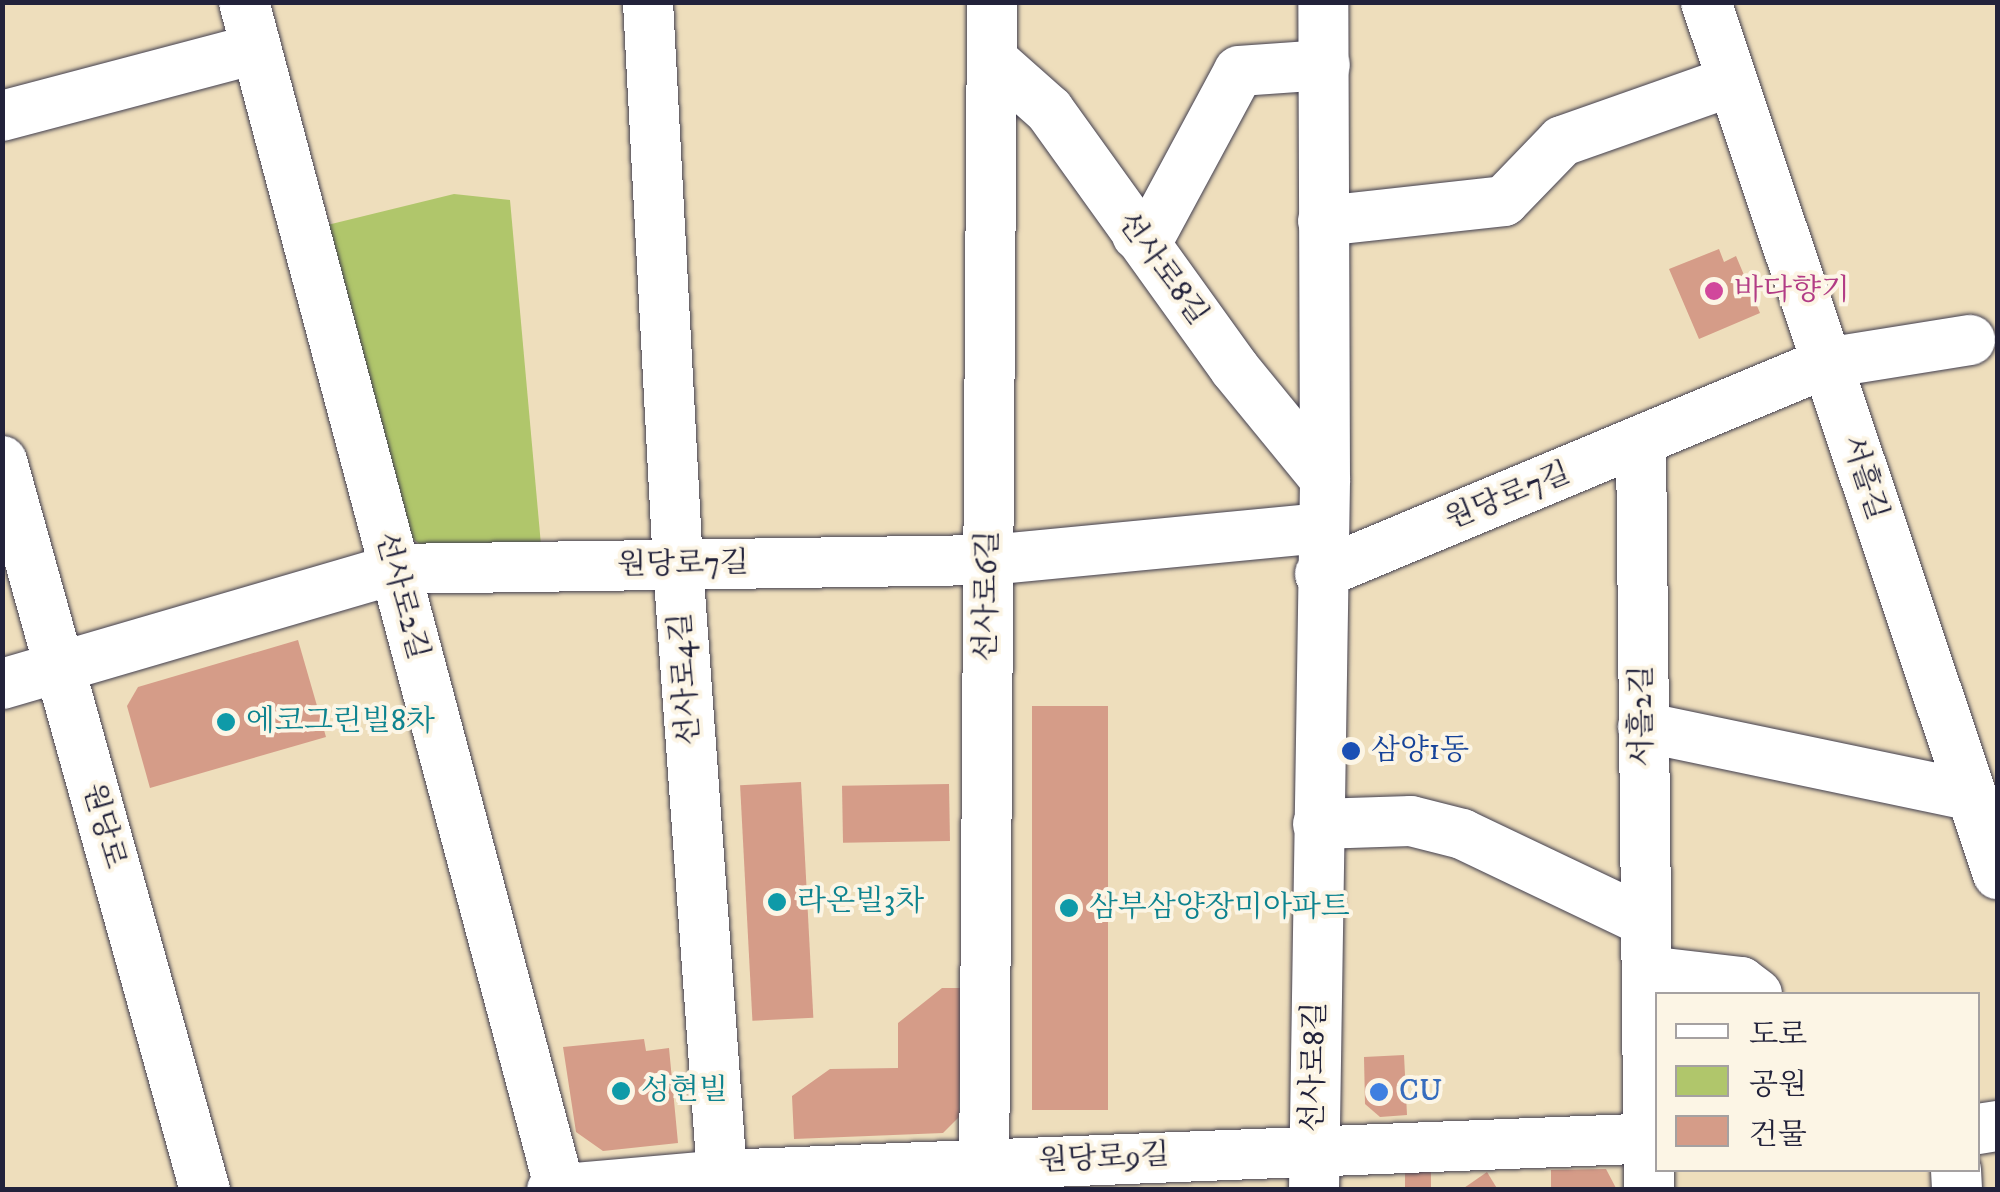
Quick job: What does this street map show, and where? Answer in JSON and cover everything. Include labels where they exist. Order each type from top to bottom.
[{"type":"street","name":"선사로4길","points":[[648,2],[678,565],[722,1175]]},
{"type":"street","name":"선사로6길","points":[[984,1177],[996,63],[992,2]]},
{"type":"street","name":"선사로8길","points":[[1314,1169],[1326,64],[1323,2]]},
{"type":"street","name":"서흘길","points":[[1706,2],[1998,874]]},
{"type":"street","points":[[2,116],[250,26]]},
{"type":"street","name":"선사로2길","points":[[250,26],[557,1189]]},
{"type":"street","name":"선사로8길","points":[[996,63],[1049,110],[1137,235],[1322,527]]},
{"type":"street","points":[[1137,235],[1147,242],[1239,72],[1326,64]]},
{"type":"street","points":[[1324,221],[1504,201],[1562,140],[1732,81]]},
{"type":"street","points":[[1641,443],[1826,363],[1970,340]]},
{"type":"street","name":"원당로7길","points":[[2,684],[394,569],[989,560],[1322,527],[1641,443]]},
{"type":"street","name":"서흘2길","points":[[1641,443],[1642,920],[1653,1138],[1648,1190]]},
{"type":"street","name":"원당로","points":[[2,461],[205,1190]]},
{"type":"street","points":[[1643,727],[1970,795]]},
{"type":"street","points":[[1318,824],[1411,821],[1462,834],[1642,920]]},
{"type":"street","points":[[1647,971],[1741,982],[1754,992]]},
{"type":"street","name":"원당로9길","points":[[557,1189],[722,1175],[984,1177],[1314,1169],[1653,1138]]},
{"type":"green space","points":[[454,194],[510,200],[541,545],[426,549],[394,524],[315,228]]},
{"type":"building","name":"바다향기","points":[[1719,249],[1724,262],[1736,256],[1760,313],[1699,339],[1669,269]]},
{"type":"building","name":"에코그린빌8차","points":[[298,640],[326,737],[150,788],[127,706],[138,687]]},
{"type":"building","name":"삼부삼양장미아파트","points":[[1032,706],[1108,706],[1108,1110],[1032,1110]]},
{"type":"building","name":"라온빌3차","points":[[801,782],[813,1018],[752,1021],[740,785]]},
{"type":"building","points":[[949,784],[950,841],[843,843],[842,786]]},
{"type":"building","points":[[942,988],[962,988],[959,1117],[943,1133],[794,1139],[792,1096],[830,1069],[898,1068],[898,1023]]},
{"type":"building","name":"성현빌","points":[[644,1039],[646,1051],[669,1048],[678,1143],[603,1151],[576,1132],[563,1047]]},
{"type":"building","points":[[1404,1055],[1407,1115],[1380,1117],[1365,1104],[1364,1057]]},
{"type":"building","points":[[1606,1169],[1617,1190],[1551,1190],[1551,1170]]},
{"type":"building","points":[[1405,1170],[1431,1170],[1431,1190],[1405,1190]]},
{"type":"building","points":[[1487,1172],[1498,1190],[1461,1190]]},
{"type":"place","name":"바다향기","points":[[1714,291]]},
{"type":"place","name":"에코그린빌8차","points":[[226,722]]},
{"type":"place","name":"삼양1동","points":[[1351,751]]},
{"type":"place","name":"라온빌3차","points":[[777,902]]},
{"type":"place","name":"삼부삼양장미아파트","points":[[1069,908]]},
{"type":"place","name":"성현빌","points":[[621,1091]]},
{"type":"place","name":"CU","points":[[1379,1092]]}]
